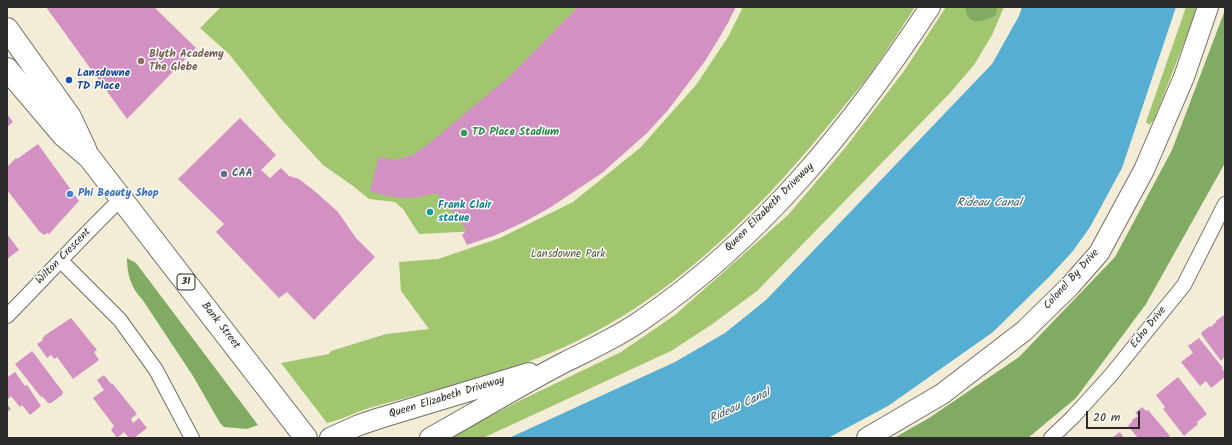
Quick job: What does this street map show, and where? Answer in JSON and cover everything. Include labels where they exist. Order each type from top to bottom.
[{"type":"main road","name":"Queen Elizabeth Driveway","points":[[430,438],[565,362],[617,336],[670,300],[714,264],[807,173],[856,112],[902,49],[930,7]]},
{"type":"main road","name":"Colonel By Drive","points":[[867,438],[942,394],[1024,331],[1070,286],[1099,253],[1144,170],[1184,77],[1208,7]]},
{"type":"main road","name":"Bank Street","points":[[7,29],[70,117],[89,157]]},
{"type":"main road","name":"Bank Street","points":[[7,69],[63,135],[89,157],[306,438]]},
{"type":"main road","name":"Queen Elizabeth Driveway","points":[[330,438],[359,425],[380,418],[565,362]]},
{"type":"street","name":"Wilton Crescent","points":[[7,316],[61,261],[102,216],[122,198]]},
{"type":"street","name":"Echo Drive","points":[[1051,438],[1073,417],[1111,375],[1184,285],[1225,204]]},
{"type":"street","points":[[61,261],[120,320],[156,370],[192,438]]},
{"type":"green space","name":"TD Place Stadium","points":[[219,7],[735,7],[728,23],[667,100],[479,231],[419,234],[403,209],[395,202],[369,199],[323,165],[281,119],[229,54],[200,28],[220,8]]},
{"type":"green space","name":"Lansdowne Park","points":[[743,7],[915,7],[870,75],[782,179],[724,238],[659,292],[625,315],[589,335],[538,358],[512,368],[370,408],[327,423],[281,363],[329,354],[331,351],[386,334],[429,329],[401,291],[399,262],[438,259],[500,238],[573,202],[640,148],[696,85],[728,37]]},
{"type":"green space","points":[[946,7],[1004,7],[992,35],[974,65],[949,94],[757,291],[711,325],[671,351],[483,438],[449,438],[515,403],[621,352],[675,315],[788,215],[845,148],[904,71]]},
{"type":"green space","points":[[965,7],[998,7],[995,16],[985,20],[976,21],[969,18]]},
{"type":"green space","points":[[1186,7],[1198,7],[1154,120],[1149,125],[1146,122]]},
{"type":"green space","points":[[1225,10],[1225,163],[1146,304],[1076,398],[1028,438],[894,438],[929,418],[1019,357],[1115,257],[1172,150]]},
{"type":"green space","points":[[127,258],[136,263],[258,425],[247,429],[224,427],[220,423],[193,376],[132,285],[128,270]]},
{"type":"water","name":"Rideau Canal","points":[[1022,7],[1176,7],[1122,168],[1090,227],[1073,251],[1049,277],[993,332],[888,406],[828,438],[509,438],[675,362],[725,333],[766,300],[992,64],[1019,16]]},
{"type":"building","points":[[46,7],[154,7],[196,48],[127,119]]},
{"type":"building","points":[[578,7],[736,7],[705,61],[668,110],[647,133],[602,173],[551,207],[524,222],[496,235],[467,245],[462,235],[467,230],[437,193],[419,197],[403,198],[387,196],[370,191],[379,157],[395,160],[413,155],[431,142],[510,76]]},
{"type":"building","points":[[7,114],[13,122],[7,127]]},
{"type":"building","points":[[240,118],[276,155],[261,170],[270,178],[281,168],[289,176],[299,179],[338,212],[356,238],[375,257],[314,320],[287,292],[279,298],[216,232],[224,224],[178,179]]},
{"type":"building","points":[[38,144],[79,201],[49,234],[47,233],[44,235],[39,231],[7,190],[7,167],[16,158],[17,159]]},
{"type":"building","points":[[7,234],[19,250],[7,259]]},
{"type":"building","points":[[1224,315],[1225,356],[1221,361],[1201,334]]},
{"type":"building","points":[[71,318],[97,350],[94,352],[99,360],[73,379],[57,357],[54,359],[51,355],[47,358],[37,344],[43,340],[42,339],[44,336]]},
{"type":"building","points":[[1199,338],[1223,368],[1225,373],[1225,377],[1211,388],[1206,381],[1200,386],[1181,362],[1193,353],[1188,346]]},
{"type":"building","points":[[32,351],[63,392],[62,395],[51,403],[48,403],[42,396],[41,397],[15,364]]},
{"type":"building","points":[[15,372],[25,386],[27,385],[41,406],[30,415],[22,405],[20,407],[11,396],[7,399],[7,376],[8,377]]},
{"type":"building","points":[[104,375],[137,414],[131,419],[133,423],[139,418],[147,428],[134,438],[129,438],[124,432],[117,438],[111,430],[114,426],[93,398],[104,390],[97,380]]},
{"type":"building","points":[[1178,377],[1207,414],[1184,436],[1163,409],[1165,407],[1156,395]]},
{"type":"building","points":[[7,404],[11,409],[7,412]]},
{"type":"building","points":[[1142,407],[1146,411],[1148,410],[1170,436],[1168,438],[1138,438],[1128,426],[1132,420],[1139,417],[1135,413]]},
{"type":"building","points":[[1120,432],[1124,438],[1112,438]]},
{"type":"place","name":"Blyth Academy The Glebe","points":[[141,61]]},
{"type":"place","name":"Lansdowne TD Place","points":[[69,80]]},
{"type":"place","name":"TD Place Stadium","points":[[464,133]]},
{"type":"place","name":"CAA","points":[[224,174]]},
{"type":"place","name":"Phi Beauty Shop","points":[[70,194]]},
{"type":"place","name":"Frank Clair statue","points":[[430,212]]}]
